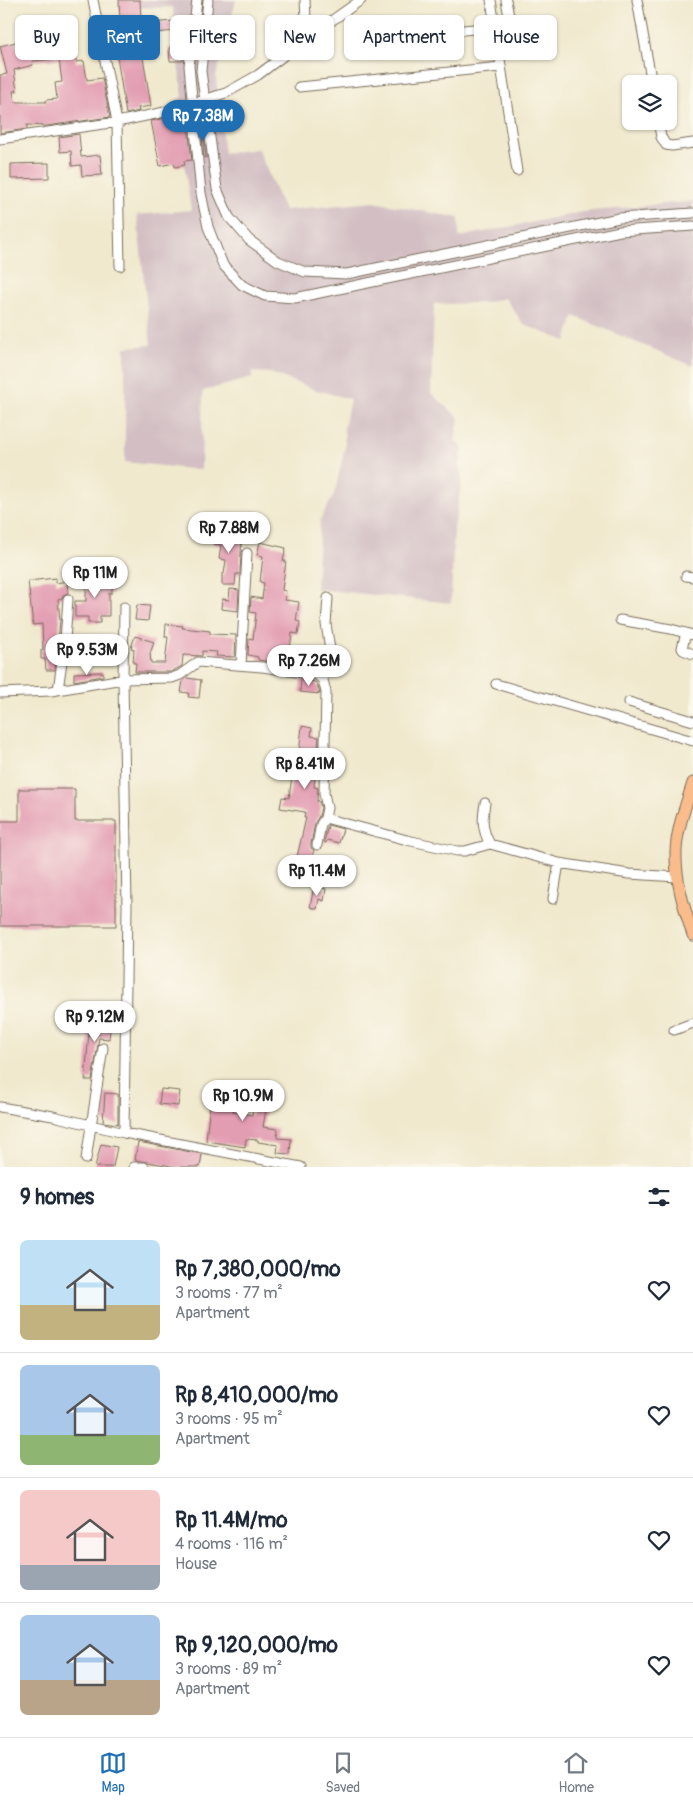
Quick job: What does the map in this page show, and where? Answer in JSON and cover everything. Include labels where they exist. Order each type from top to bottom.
[{"type":"main road","points":[[693,783],[676,851],[678,877],[693,935]]},
{"type":"street","points":[[93,0],[117,122],[120,266]]},
{"type":"street","points":[[197,0],[190,66],[201,193],[208,227],[223,265],[242,285],[265,296],[295,298],[620,231],[693,226]]},
{"type":"street","points":[[208,0],[201,71],[217,189],[229,217],[249,240],[278,261],[305,272],[347,274],[619,218],[693,213]]},
{"type":"street","points":[[305,0],[306,15]]},
{"type":"street","points":[[334,19],[361,0]]},
{"type":"street","points":[[491,0],[493,15]]},
{"type":"street","points":[[506,0],[509,15]]},
{"type":"street","points":[[637,0],[650,75]]},
{"type":"street","points":[[0,139],[117,122],[160,113],[226,93],[246,83],[277,60]]},
{"type":"street","points":[[499,60],[517,171]]},
{"type":"street","points":[[299,87],[500,67]]},
{"type":"street","points":[[660,130],[662,140],[666,145],[693,143]]},
{"type":"street","points":[[201,193],[217,189]]},
{"type":"street","points":[[328,273],[331,290]]},
{"type":"street","points":[[240,665],[246,553]]},
{"type":"street","points":[[317,845],[321,824],[328,808],[324,793],[326,692],[324,680],[330,649],[326,624],[328,598]]},
{"type":"street","points":[[58,690],[68,599]]},
{"type":"street","points":[[124,607],[126,906],[124,1133]]},
{"type":"street","points":[[620,620],[690,634],[682,648],[693,654]]},
{"type":"street","points":[[0,693],[58,690],[123,679],[172,678],[180,675],[198,662],[311,673],[324,680]]},
{"type":"street","points":[[496,684],[693,741]]},
{"type":"street","points":[[629,702],[693,722]]},
{"type":"street","points":[[485,803],[482,819],[483,828],[490,844]]},
{"type":"street","points":[[325,818],[457,851],[465,851],[490,844],[559,864],[629,874],[678,877]]},
{"type":"street","points":[[553,899],[559,864]]},
{"type":"street","points":[[674,1030],[693,1023]]},
{"type":"street","points":[[86,1159],[103,1048]]},
{"type":"street","points":[[0,1107],[53,1116],[92,1127],[204,1147],[279,1165],[301,1167]]},
{"type":"street","points":[[134,1167],[144,1167]]},
{"type":"shaded area","points":[[139,0],[236,0],[232,15],[173,15],[173,7],[139,8]]},
{"type":"shaded area","points":[[177,60],[220,60],[216,77],[224,153],[258,149],[284,210],[374,202],[459,218],[459,237],[583,212],[693,201],[693,366],[574,316],[566,341],[524,325],[505,298],[484,303],[434,304],[431,393],[459,418],[455,441],[463,448],[460,465],[462,480],[454,529],[451,603],[316,589],[320,520],[334,495],[345,448],[344,428],[350,399],[316,390],[271,373],[252,372],[252,378],[203,391],[201,470],[125,462],[125,347],[151,345],[137,215],[191,210],[175,101],[183,97]]},
{"type":"building","points":[[119,0],[140,0],[141,15],[120,15]]},
{"type":"building","points":[[170,21],[170,32],[160,32],[160,22]]},
{"type":"building","points":[[15,42],[15,60],[46,60],[32,61],[33,65],[14,70],[17,91],[13,91],[15,102],[46,102],[46,100],[57,99],[55,83],[62,82],[59,60],[84,61],[87,80],[102,78],[110,117],[47,126],[27,125],[27,129],[0,133],[0,75],[7,74],[0,46]]},
{"type":"building","points":[[169,48],[170,60],[183,61],[170,61]]},
{"type":"building","points":[[118,60],[143,60],[151,106],[138,108],[139,111],[126,114]]},
{"type":"building","points":[[182,115],[185,128],[188,127],[192,160],[184,161],[185,165],[175,167],[174,163],[160,166],[151,121]]},
{"type":"building","points":[[201,124],[206,157],[204,158]]},
{"type":"building","points":[[79,134],[81,157],[100,155],[102,175],[82,176],[81,165],[72,166],[71,151],[60,152],[59,137]]},
{"type":"building","points":[[49,163],[49,178],[11,179],[11,164]]},
{"type":"building","points":[[215,528],[242,533],[240,574],[236,574],[235,585],[222,585],[222,574],[224,574],[226,560],[219,559],[221,545],[213,544]]},
{"type":"building","points":[[260,542],[286,548],[283,561],[286,561],[282,590],[286,591],[285,600],[299,602],[296,621],[300,622],[298,634],[292,633],[290,649],[298,650],[298,654],[322,657],[319,668],[258,660],[258,657],[248,655],[249,638],[253,639],[256,613],[250,612],[251,597],[262,599],[264,583],[260,582],[263,556],[257,555]]},
{"type":"building","points":[[86,577],[112,577],[112,593],[109,593],[109,616],[100,616],[100,623],[88,623],[88,617],[75,617],[75,601],[86,601]]},
{"type":"building","points":[[56,578],[56,583],[67,581],[68,593],[58,599],[60,621],[55,670],[46,670],[45,659],[41,659],[41,650],[43,650],[42,624],[33,625],[28,581]]},
{"type":"building","points":[[230,589],[239,590],[238,611],[221,609],[222,599],[229,600]]},
{"type":"building","points":[[137,605],[150,606],[148,621],[135,620]]},
{"type":"building","points":[[166,624],[210,631],[210,634],[236,635],[235,657],[216,656],[217,652],[202,651],[202,656],[183,655],[182,666],[171,672],[135,672],[136,663],[133,663],[134,649],[131,648],[135,636],[154,642],[150,654],[151,663],[165,663],[168,637],[165,637]]},
{"type":"building","points":[[103,672],[103,676],[74,681],[74,673]]},
{"type":"building","points":[[187,678],[201,680],[199,698],[188,697],[189,693],[181,692],[183,681]]},
{"type":"building","points":[[301,679],[315,682],[320,694],[300,692]]},
{"type":"building","points":[[302,726],[312,728],[311,736],[319,737],[314,787],[318,788],[317,801],[319,801],[321,808],[315,823],[311,844],[311,848],[314,850],[311,861],[297,857],[306,818],[304,818],[305,812],[280,808],[282,797],[289,798],[294,762],[298,763]]},
{"type":"building","points":[[19,789],[75,789],[75,821],[116,821],[116,926],[0,926],[0,821],[19,821]]},
{"type":"building","points":[[328,825],[343,829],[339,843],[327,840],[326,843],[324,842]]},
{"type":"building","points":[[317,860],[333,864],[331,874],[314,870]]},
{"type":"building","points":[[314,886],[326,889],[324,901],[319,899],[317,909],[310,907]]},
{"type":"building","points":[[90,1019],[111,1021],[109,1039],[99,1038],[92,1080],[85,1080]]},
{"type":"building","points":[[257,1082],[270,1084],[263,1127],[278,1129],[277,1138],[291,1139],[290,1154],[277,1153],[278,1145],[258,1142],[258,1140],[246,1139],[245,1147],[206,1141],[211,1093],[233,1096],[231,1109],[234,1109],[233,1112],[252,1115]]},
{"type":"building","points":[[161,1089],[180,1091],[178,1106],[159,1104]]},
{"type":"building","points":[[105,1093],[118,1094],[118,1124],[103,1122]]},
{"type":"building","points":[[138,1142],[202,1154],[200,1167],[177,1167],[135,1160]]},
{"type":"building","points":[[101,1144],[117,1147],[113,1167],[95,1167]]}]
